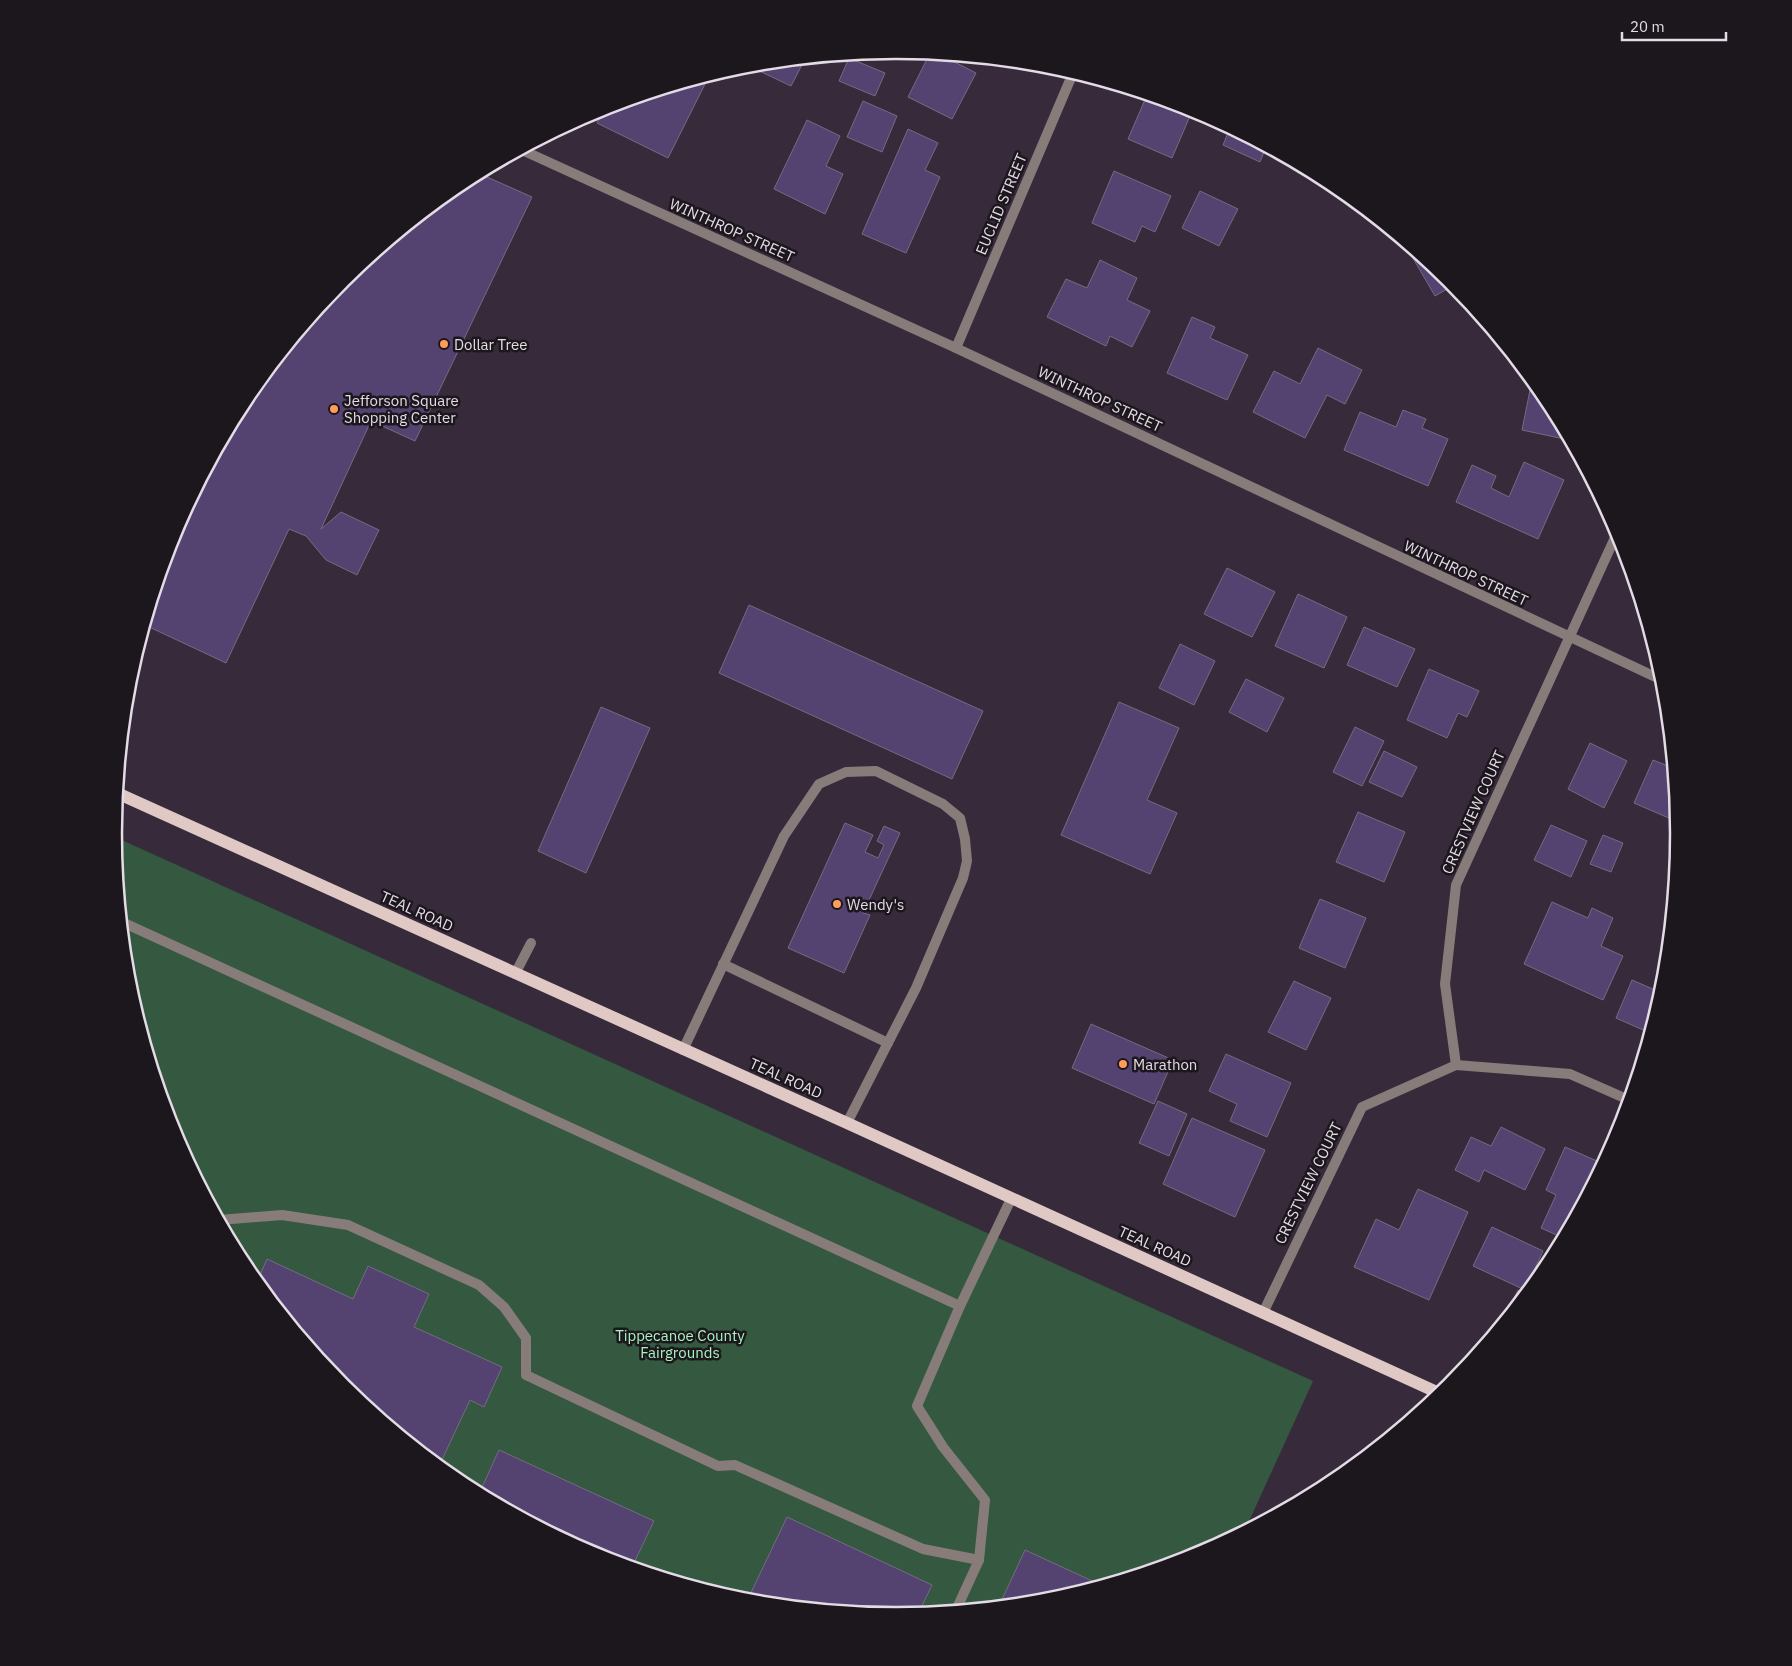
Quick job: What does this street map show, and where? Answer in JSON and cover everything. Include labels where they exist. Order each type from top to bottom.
[{"type":"main road","name":"TEAL ROAD","points":[[123,796],[1432,1390]]},
{"type":"street","name":"EUCLID STREET","points":[[956,348],[1070,79]]},
{"type":"street","name":"WINTHROP STREET","points":[[530,151],[956,348],[1654,677]]},
{"type":"street","name":"CRESTVIEW COURT","points":[[1263,1313],[1362,1107],[1456,1065],[1445,984],[1456,885],[1613,542]]},
{"type":"street","points":[[683,1050],[784,836],[819,784],[846,772],[876,771],[944,804],[960,818],[965,839],[967,861],[963,878],[920,980],[847,1123]]},
{"type":"street","points":[[127,924],[960,1306]]},
{"type":"street","points":[[515,974],[531,942]]},
{"type":"street","points":[[723,964],[888,1043]]},
{"type":"street","points":[[1456,1065],[1570,1074],[1623,1097]]},
{"type":"street","points":[[958,1605],[979,1560],[985,1500],[943,1447],[917,1406],[960,1306],[1011,1199]]},
{"type":"street","points":[[225,1220],[282,1216],[348,1225],[380,1238],[479,1285],[504,1306],[526,1338],[526,1375],[718,1466],[735,1465],[923,1549],[979,1560]]},
{"type":"green space","name":"Tippecanoe County Fairgrounds","points":[[122,840],[1313,1381],[1249,1521],[1192,1548],[1145,1566],[1096,1581],[997,1601],[947,1606],[845,1606],[795,1601],[696,1581],[647,1566],[600,1548],[509,1504],[466,1477],[425,1447],[386,1415],[314,1343],[252,1263],[225,1220],[202,1175],[181,1129],[163,1082],[148,1033],[128,934],[123,884]]},
{"type":"building","points":[[848,60],[853,60],[885,73],[875,96],[839,81]]},
{"type":"building","points":[[927,60],[952,60],[976,73],[952,119],[908,97]]},
{"type":"building","points":[[802,64],[791,86],[760,71]]},
{"type":"building","points":[[706,83],[668,158],[597,123],[599,118],[647,100]]},
{"type":"building","points":[[1145,100],[1190,117],[1172,158],[1128,139]]},
{"type":"building","points":[[863,101],[897,116],[882,152],[847,137]]},
{"type":"building","points":[[807,120],[840,136],[826,166],[843,174],[825,214],[774,189]]},
{"type":"building","points":[[908,129],[938,143],[925,170],[940,177],[906,253],[862,234]]},
{"type":"building","points":[[1227,134],[1264,152],[1260,162],[1223,145]]},
{"type":"building","points":[[1114,171],[1171,196],[1155,232],[1142,226],[1135,242],[1092,223]]},
{"type":"building","name":"Jefforson Square Shopping Center","points":[[486,177],[532,197],[415,441],[371,421],[321,529],[341,512],[379,530],[357,575],[326,560],[306,536],[289,529],[226,663],[150,627],[163,584],[181,537],[225,446],[252,403],[314,323],[386,251],[425,219]]},
{"type":"building","points":[[1200,191],[1238,209],[1219,246],[1182,228]]},
{"type":"building","points":[[1412,257],[1446,289],[1435,296]]},
{"type":"building","points":[[1100,260],[1137,278],[1127,300],[1150,311],[1132,347],[1110,336],[1106,346],[1047,317],[1066,279],[1087,288]]},
{"type":"building","points":[[1192,317],[1215,327],[1210,338],[1248,355],[1227,400],[1167,373]]},
{"type":"building","points":[[1318,348],[1362,370],[1345,404],[1327,395],[1305,438],[1253,412],[1274,371],[1300,384]]},
{"type":"building","points":[[1530,389],[1562,439],[1522,430]]},
{"type":"building","points":[[1403,410],[1426,419],[1422,428],[1448,439],[1428,486],[1344,450],[1360,412],[1396,427]]},
{"type":"building","points":[[1524,462],[1564,480],[1538,539],[1456,502],[1472,465],[1496,476],[1491,488],[1509,497]]},
{"type":"building","points":[[1227,568],[1275,592],[1252,637],[1204,614]]},
{"type":"building","points":[[1298,594],[1347,617],[1324,668],[1275,646]]},
{"type":"building","points":[[749,605],[983,711],[952,779],[719,673]]},
{"type":"building","points":[[1364,627],[1415,649],[1397,687],[1347,665]]},
{"type":"building","points":[[1180,644],[1215,661],[1194,705],[1159,688]]},
{"type":"building","points":[[1429,669],[1479,691],[1467,717],[1458,713],[1447,738],[1407,720]]},
{"type":"building","points":[[1246,679],[1284,698],[1267,732],[1229,712]]},
{"type":"building","points":[[1119,702],[1179,728],[1147,800],[1177,813],[1150,874],[1061,835]]},
{"type":"building","points":[[601,707],[650,728],[586,873],[538,851]]},
{"type":"building","points":[[1355,727],[1384,741],[1362,786],[1333,772]]},
{"type":"building","points":[[1590,743],[1627,761],[1604,808],[1568,789]]},
{"type":"building","points":[[1384,751],[1417,767],[1402,797],[1369,782]]},
{"type":"building","points":[[1653,760],[1667,766],[1670,818],[1634,803]]},
{"type":"building","points":[[1358,812],[1405,832],[1384,882],[1336,862]]},
{"type":"building","points":[[845,823],[873,835],[865,852],[878,858],[884,845],[877,841],[884,826],[900,833],[863,913],[870,915],[844,973],[788,948]]},
{"type":"building","points":[[1551,825],[1587,841],[1571,877],[1534,860]]},
{"type":"building","points":[[1603,835],[1623,843],[1611,872],[1590,864]]},
{"type":"building","points":[[1320,899],[1366,918],[1345,968],[1299,948]]},
{"type":"building","points":[[1552,902],[1588,918],[1592,908],[1613,918],[1601,946],[1623,956],[1603,1000],[1524,964]]},
{"type":"building","points":[[1632,980],[1654,989],[1645,1031],[1616,1018]]},
{"type":"building","points":[[1294,981],[1331,998],[1306,1050],[1268,1032]]},
{"type":"building","name":"Marathon","points":[[1091,1024],[1173,1060],[1154,1104],[1072,1068]]},
{"type":"building","points":[[1226,1054],[1291,1083],[1267,1137],[1230,1121],[1237,1104],[1209,1091]]},
{"type":"building","points":[[1158,1101],[1187,1114],[1169,1156],[1139,1143]]},
{"type":"building","points":[[1192,1118],[1265,1150],[1235,1217],[1163,1184]]},
{"type":"building","points":[[1501,1127],[1545,1149],[1525,1190],[1484,1170],[1479,1182],[1455,1170],[1471,1137],[1491,1146]]},
{"type":"building","points":[[1565,1147],[1596,1161],[1557,1235],[1541,1228],[1556,1195],[1546,1190]]},
{"type":"building","points":[[1418,1189],[1468,1212],[1429,1300],[1354,1267],[1376,1219],[1399,1230]]},
{"type":"building","points":[[1492,1227],[1543,1251],[1533,1272],[1521,1288],[1473,1266]]},
{"type":"building","points":[[267,1259],[353,1299],[368,1266],[429,1294],[414,1327],[502,1367],[484,1407],[470,1400],[442,1459],[386,1415],[349,1380],[314,1343],[260,1274]]},
{"type":"building","points":[[499,1450],[654,1521],[635,1561],[554,1527],[509,1504],[482,1487]]},
{"type":"building","points":[[787,1517],[932,1585],[922,1606],[845,1606],[795,1601],[751,1593]]},
{"type":"building","points":[[1025,1550],[1094,1582],[1047,1592],[1002,1600]]},
{"type":"place","name":"Dollar Tree","points":[[444,344]]},
{"type":"place","name":"Jefforson Square Shopping Center","points":[[334,409]]},
{"type":"place","name":"Wendy's","points":[[837,904]]},
{"type":"place","name":"Marathon","points":[[1123,1064]]}]
